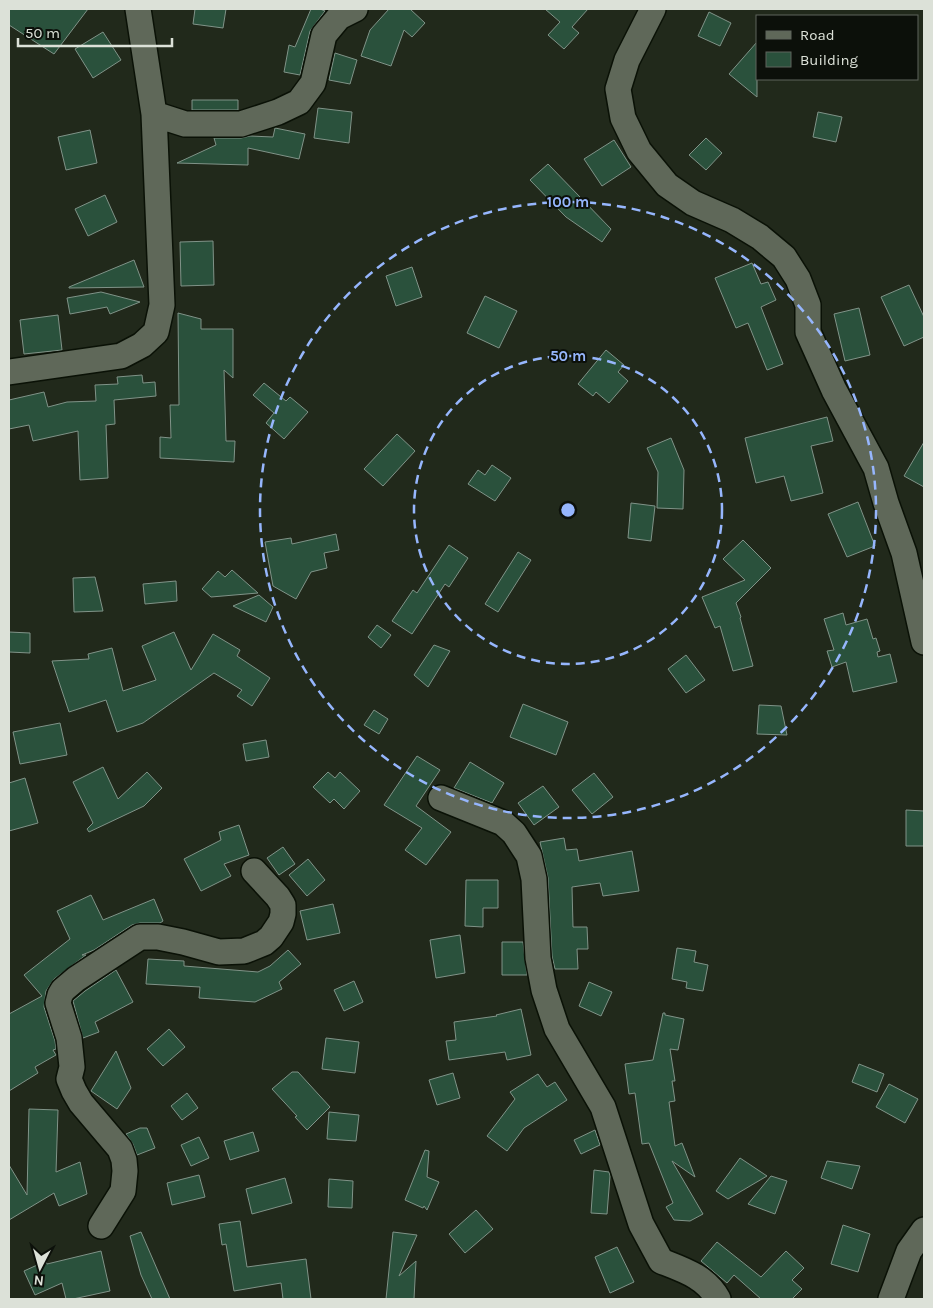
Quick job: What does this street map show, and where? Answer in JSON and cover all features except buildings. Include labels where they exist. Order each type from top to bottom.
[{"type":"street","points":[[9,372],[121,356],[142,345],[156,332],[162,305],[154,114],[138,9]]},
{"type":"street","points":[[154,114],[184,124],[241,124],[278,112],[299,102],[313,83],[324,35],[339,17],[355,9]]},
{"type":"street","points":[[653,9],[627,60],[618,89],[623,118],[639,151],[667,185],[692,203],[732,220],[760,237],[784,257],[798,279],[808,305],[808,332],[834,390],[876,468],[904,553],[924,642]]},
{"type":"street","points":[[441,798],[503,823],[523,845],[534,879],[538,958],[544,990],[557,1030],[603,1107],[641,1224],[661,1261],[690,1272],[712,1289],[718,1299]]},
{"type":"street","points":[[102,1226],[123,1191],[124,1160],[120,1149],[81,1103],[69,1079],[72,1067],[69,1038],[58,1003],[60,995],[76,979],[140,937],[158,937],[219,952],[244,951],[264,942],[271,937],[282,922],[283,905],[254,871]]},
{"type":"street","points":[[891,1299],[909,1251],[924,1230]]}]
